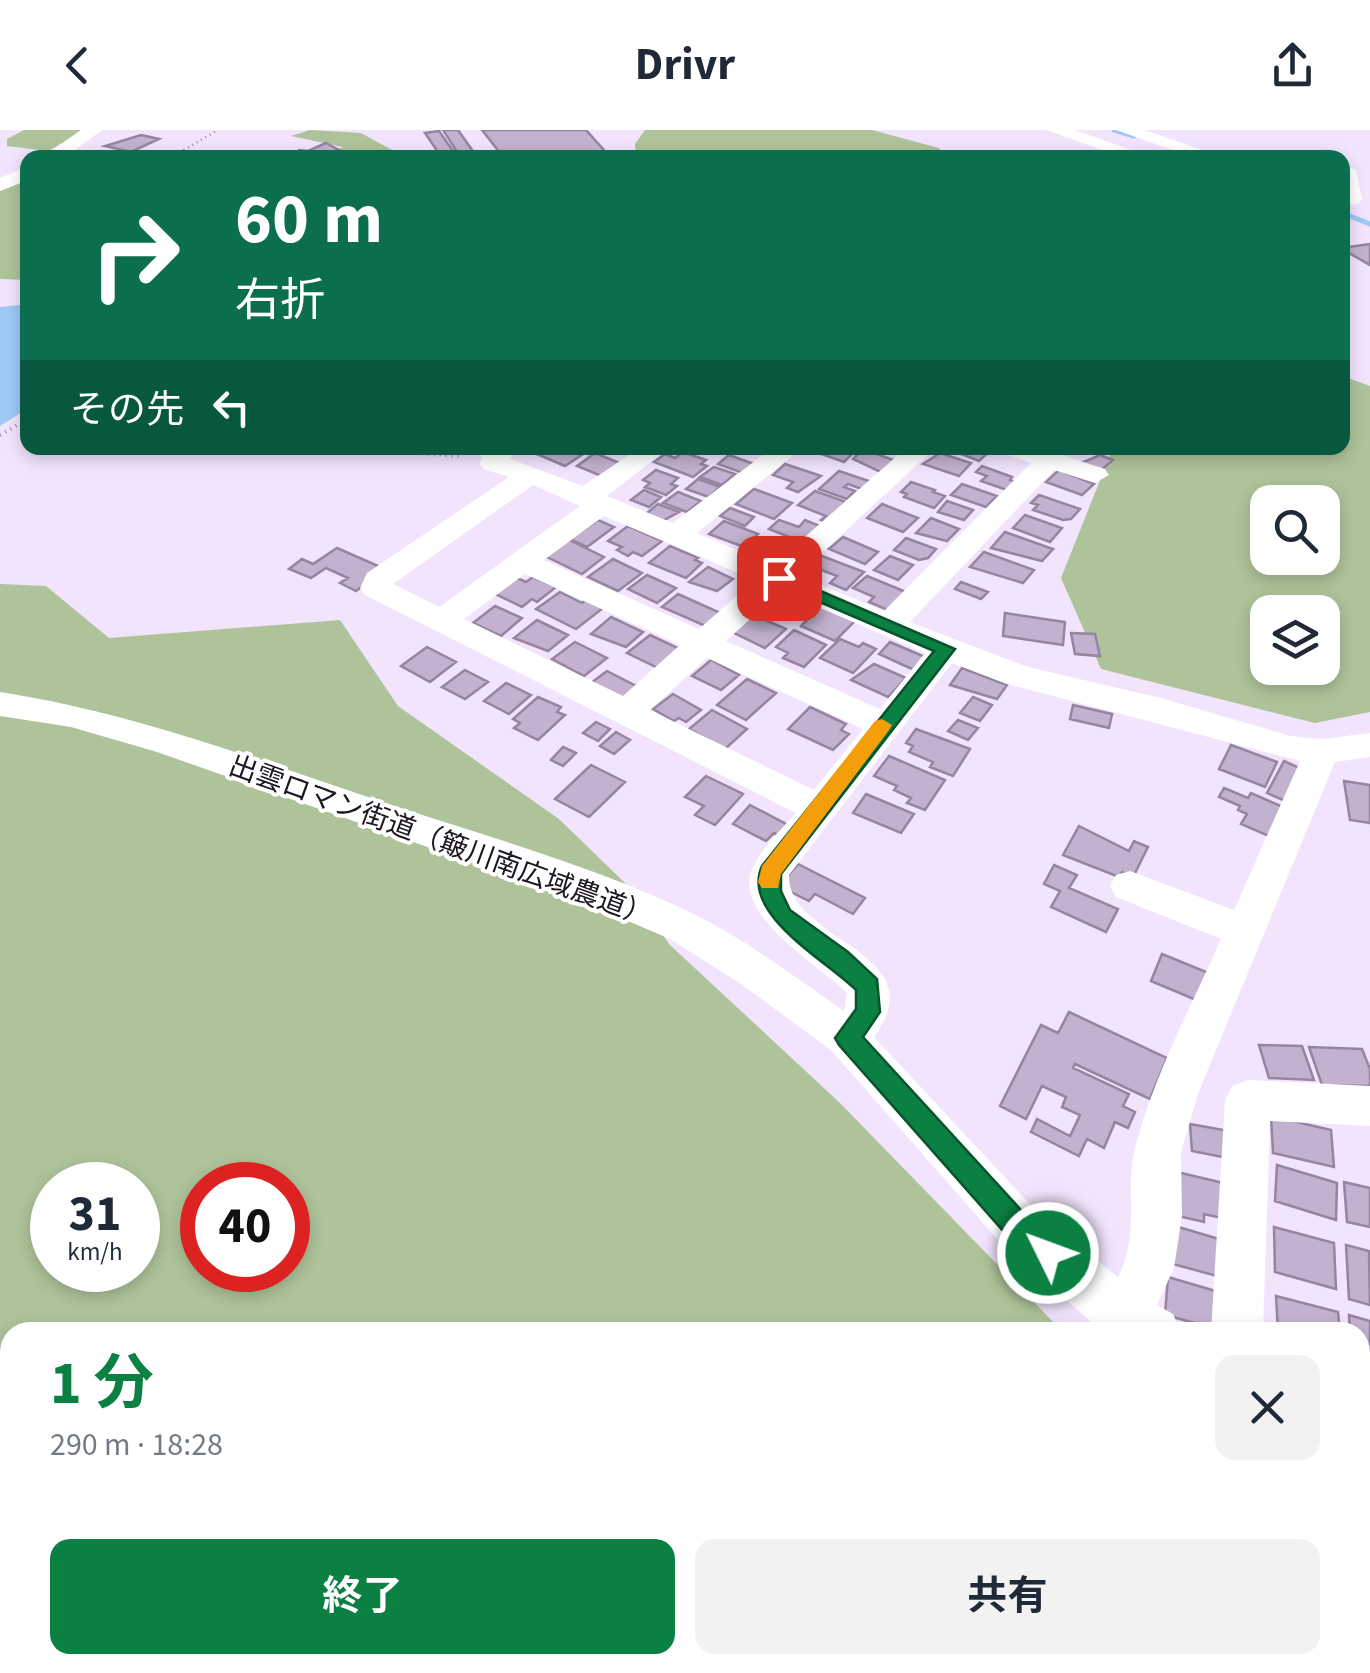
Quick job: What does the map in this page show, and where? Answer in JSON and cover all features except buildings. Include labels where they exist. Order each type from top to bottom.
[{"type":"street","points":[[62,150],[93,130]]},
{"type":"street","points":[[1056,130],[1120,150]]},
{"type":"street","points":[[1125,130],[1190,150]]},
{"type":"street","points":[[488,455],[592,502],[1019,676],[1161,710],[1291,748],[1322,751],[1370,745]]},
{"type":"street","points":[[440,621],[521,561],[648,455]]},
{"type":"street","points":[[677,535],[779,455]]},
{"type":"street","points":[[625,714],[914,455]]},
{"type":"street","points":[[1035,455],[1096,475]]},
{"type":"street","points":[[890,624],[1049,460]]},
{"type":"street","points":[[530,474],[378,580],[376,588],[818,808]]},
{"type":"street","points":[[521,561],[883,724]]},
{"type":"street","points":[[848,1038],[868,1012],[868,986],[840,959],[782,916],[770,891],[770,872],[946,649]]},
{"type":"street","name":"出雲ロマン街道（簸川南広域農道）","points":[[0,704],[72,715],[170,743],[598,891],[684,928],[756,972],[848,1038],[1022,1232],[1126,1322]]},
{"type":"street","points":[[1133,1322],[1158,1216],[1156,1152],[1176,1091],[1322,751]]},
{"type":"street","points":[[1130,886],[1244,931]]},
{"type":"street","points":[[1237,1322],[1248,1100],[1370,1106]]},
{"type":"path","points":[[184,150],[218,130]]},
{"type":"green space","points":[[24,130],[85,130],[50,150],[7,146],[7,139]]},
{"type":"green space","points":[[310,130],[361,133],[392,150],[337,150],[343,147],[291,136]]},
{"type":"green space","points":[[645,130],[872,130],[940,150],[635,150]]},
{"type":"green space","points":[[20,183],[20,280],[0,279],[0,191]]},
{"type":"green space","points":[[1350,379],[1370,386],[1370,712],[1315,723],[1101,669],[1061,578],[1110,455],[1350,455]]},
{"type":"green space","points":[[0,584],[46,586],[109,638],[340,620],[398,706],[559,819],[624,882],[670,945],[840,1103],[1053,1322],[0,1322]]},
{"type":"water","points":[[20,305],[20,413],[0,426],[0,307]]},
{"type":"waterway","points":[[1114,130],[1134,136]]},
{"type":"waterway","points":[[1350,216],[1370,224]]},
{"type":"slow traffic","points":[[770,882],[770,872],[882,725]]},
{"type":"route","points":[[779,578],[946,649],[770,872],[770,891],[782,916],[840,959],[868,986],[868,1012],[848,1038],[1022,1232],[1048,1253]]}]
